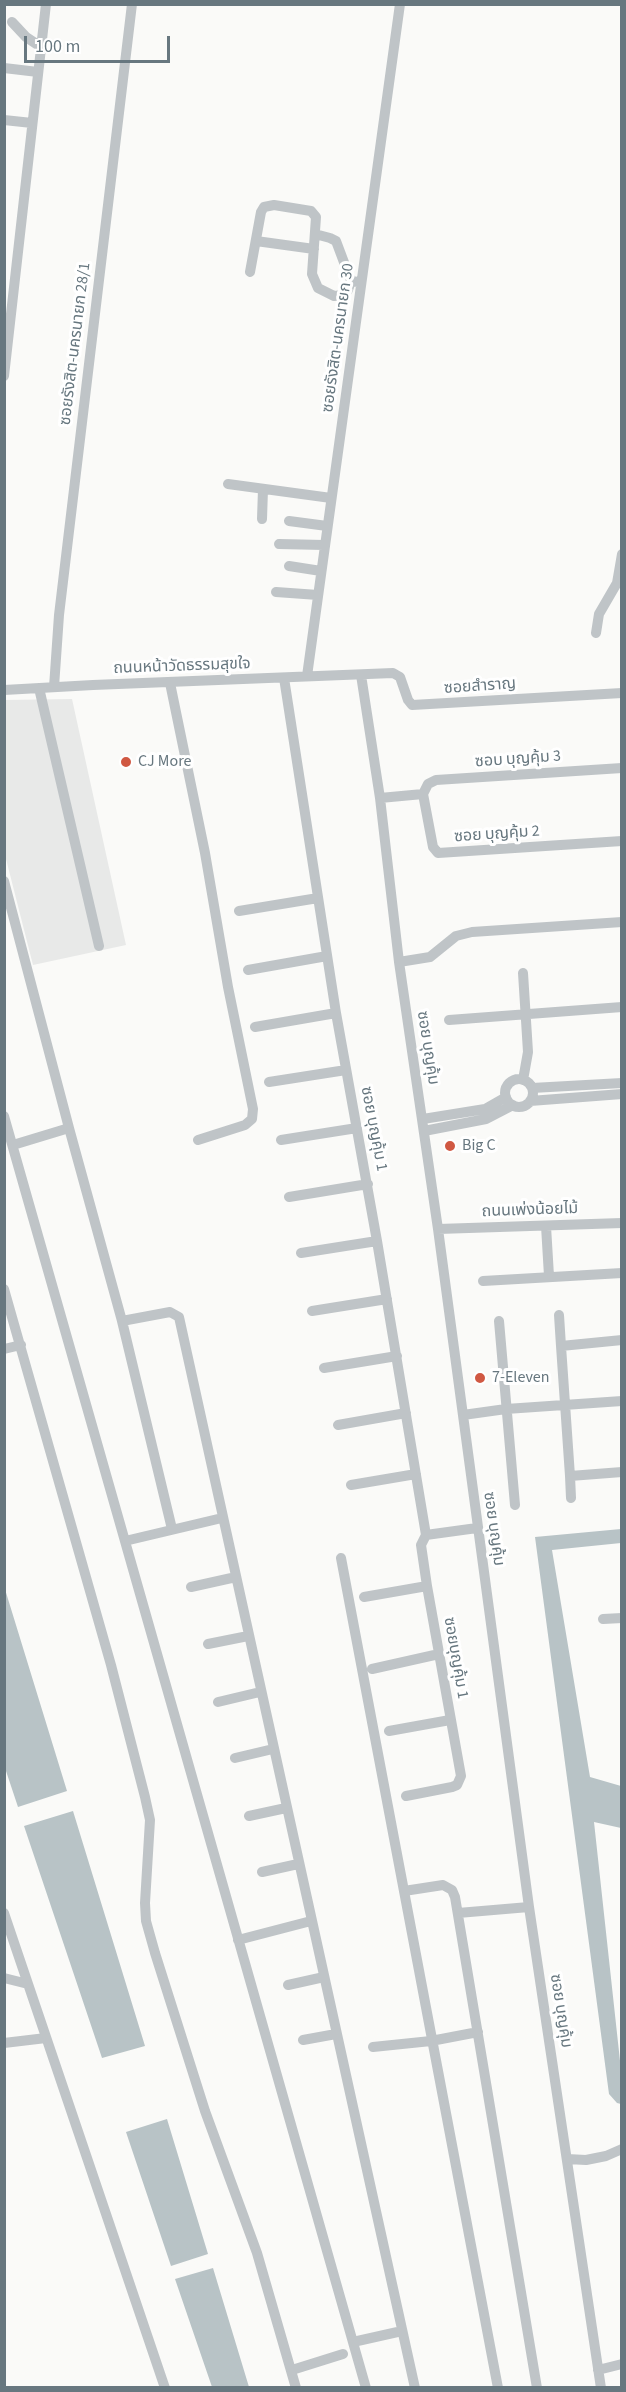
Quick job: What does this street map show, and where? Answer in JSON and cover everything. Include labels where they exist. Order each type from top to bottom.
[{"type":"street","points":[[4,376],[9,291],[46,4]]},
{"type":"street","name":"ซอยรังสิต-นครนายก 28/1","points":[[54,687],[59,615],[132,4]]},
{"type":"street","name":"ซอยรังสิต-นครนายก 30","points":[[307,676],[331,498],[356,282],[400,4]]},
{"type":"street","points":[[12,22],[26,37],[41,47]]},
{"type":"street","points":[[4,68],[38,72]]},
{"type":"street","points":[[4,120],[32,123]]},
{"type":"street","points":[[250,272],[261,212],[269,205],[314,213],[316,217],[312,274],[318,288],[334,296],[343,295],[356,282],[336,242],[315,234]]},
{"type":"street","points":[[256,241],[314,249]]},
{"type":"street","points":[[228,484],[331,498]]},
{"type":"street","points":[[262,519],[263,489]]},
{"type":"street","points":[[289,521],[327,526]]},
{"type":"street","points":[[279,544],[324,545]]},
{"type":"street","points":[[596,633],[599,614],[617,583],[621,554]]},
{"type":"street","points":[[289,566],[321,571]]},
{"type":"street","points":[[276,592],[318,595]]},
{"type":"street","name":"ถนนหน้าวัดธรรมสุขใจ","points":[[4,690],[361,675]]},
{"type":"street","name":"ซอยสำราญ","points":[[361,675],[398,675],[412,705],[621,693]]},
{"type":"street","name":"ซอย บุญคุ้ม","points":[[361,675],[380,798],[399,962],[423,1119],[529,1907],[601,2388]]},
{"type":"street","name":"ซอย บุญคุ้ม 1","points":[[284,678],[336,1013],[397,1356],[424,1540]]},
{"type":"street","points":[[170,683],[253,1109],[252,1119],[245,1125],[198,1140]]},
{"type":"street","points":[[39,688],[99,946]]},
{"type":"street","name":"ซอบ บุญคุ้ม 3","points":[[423,794],[428,784],[436,780],[621,768]]},
{"type":"street","points":[[380,798],[423,794]]},
{"type":"street","name":"ซอย บุญคุ้ม 2","points":[[423,794],[433,847],[438,853],[621,841]]},
{"type":"street","points":[[4,881],[122,1321],[172,1529]]},
{"type":"street","points":[[239,911],[318,898]]},
{"type":"street","points":[[399,962],[430,957],[456,936],[472,932],[621,922]]},
{"type":"street","points":[[248,970],[327,956]]},
{"type":"street","points":[[523,973],[528,1053],[523,1080]]},
{"type":"street","points":[[449,1020],[621,1006]]},
{"type":"street","points":[[255,1027],[336,1013]]},
{"type":"street","points":[[268,1083],[346,1070]]},
{"type":"street","points":[[509,1101],[508,1085],[514,1080],[523,1080],[532,1088],[621,1083]]},
{"type":"street","points":[[530,1101],[532,1088]]},
{"type":"street","points":[[423,1119],[509,1101],[524,1106],[530,1101],[621,1094]]},
{"type":"street","points":[[424,1131],[486,1119],[509,1101]]},
{"type":"street","points":[[4,1116],[366,2388]]},
{"type":"street","points":[[13,1145],[69,1128]]},
{"type":"street","points":[[281,1140],[357,1128]]},
{"type":"street","points":[[289,1197],[368,1184]]},
{"type":"street","name":"ถนนเพ่งน้อยไม้","points":[[438,1229],[621,1223]]},
{"type":"street","points":[[546,1226],[549,1276]]},
{"type":"street","points":[[301,1253],[377,1241]]},
{"type":"street","points":[[483,1281],[621,1273]]},
{"type":"street","points":[[5,1292],[145,1797],[150,1820],[146,1921],[205,2111],[257,2253],[296,2388]]},
{"type":"street","points":[[312,1311],[387,1299]]},
{"type":"street","points":[[122,1321],[170,1312],[179,1317],[415,2388]]},
{"type":"street","points":[[559,1315],[571,1498]]},
{"type":"street","points":[[499,1321],[515,1505]]},
{"type":"street","points":[[561,1346],[621,1340]]},
{"type":"street","points":[[4,1349],[21,1345]]},
{"type":"street","points":[[324,1368],[397,1356]]},
{"type":"street","points":[[463,1415],[506,1409],[621,1401]]},
{"type":"street","points":[[338,1425],[406,1413]]},
{"type":"street","points":[[570,1476],[621,1472]]},
{"type":"street","points":[[351,1485],[416,1474]]},
{"type":"street","points":[[125,1541],[222,1518]]},
{"type":"street","points":[[424,1540],[477,1528]]},
{"type":"street","name":"ซอยบุญคุ้ม 1","points":[[406,1796],[452,1787],[457,1785],[460,1776],[427,1586],[424,1540]]},
{"type":"street","points":[[341,1558],[498,2388]]},
{"type":"street","points":[[191,1587],[236,1577]]},
{"type":"street","points":[[364,1597],[427,1586]]},
{"type":"street","points":[[603,1619],[621,1618]]},
{"type":"street","points":[[208,1644],[248,1636]]},
{"type":"street","points":[[372,1669],[439,1654]]},
{"type":"street","points":[[218,1702],[260,1692]]},
{"type":"street","points":[[389,1731],[450,1720]]},
{"type":"street","points":[[235,1758],[273,1749]]},
{"type":"street","points":[[249,1816],[286,1808]]},
{"type":"street","points":[[262,1872],[298,1864]]},
{"type":"street","points":[[404,1891],[435,1885],[448,1887],[455,1897],[537,2388]]},
{"type":"street","points":[[458,1913],[529,1907]]},
{"type":"street","points":[[4,1913],[8,1937],[28,1984],[165,2388]]},
{"type":"street","points":[[238,1940],[311,1921]]},
{"type":"street","points":[[288,1985],[324,1977]]},
{"type":"street","points":[[4,1978],[28,1984]]},
{"type":"street","points":[[373,2047],[431,2041],[478,2032]]},
{"type":"street","points":[[303,2040],[336,2034]]},
{"type":"street","points":[[4,2043],[46,2038]]},
{"type":"street","points":[[567,2159],[586,2160],[606,2156],[621,2149]]},
{"type":"street","points":[[353,2342],[402,2331]]},
{"type":"street","points":[[292,2370],[343,2354]]},
{"type":"street","points":[[598,2370],[621,2364]]},
{"type":"shaded area","points":[[72,699],[126,945],[33,965],[5,855],[4,700]]},
{"type":"shaded area","points":[[621,1529],[621,1543],[552,1550],[590,1777],[621,1786],[621,1828],[594,1822],[621,2070],[621,2104],[609,2094],[535,1537]]},
{"type":"shaded area","points":[[4,1586],[67,1791],[18,1807],[5,1768]]},
{"type":"shaded area","points":[[73,1811],[145,2046],[102,2058],[24,1826]]},
{"type":"shaded area","points":[[167,2119],[208,2254],[171,2266],[126,2132]]},
{"type":"shaded area","points":[[213,2268],[249,2387],[212,2387],[175,2279]]},
{"type":"place","name":"CJ More","points":[[126,762]]},
{"type":"place","name":"Big C","points":[[450,1146]]},
{"type":"place","name":"7-Eleven","points":[[480,1378]]}]
